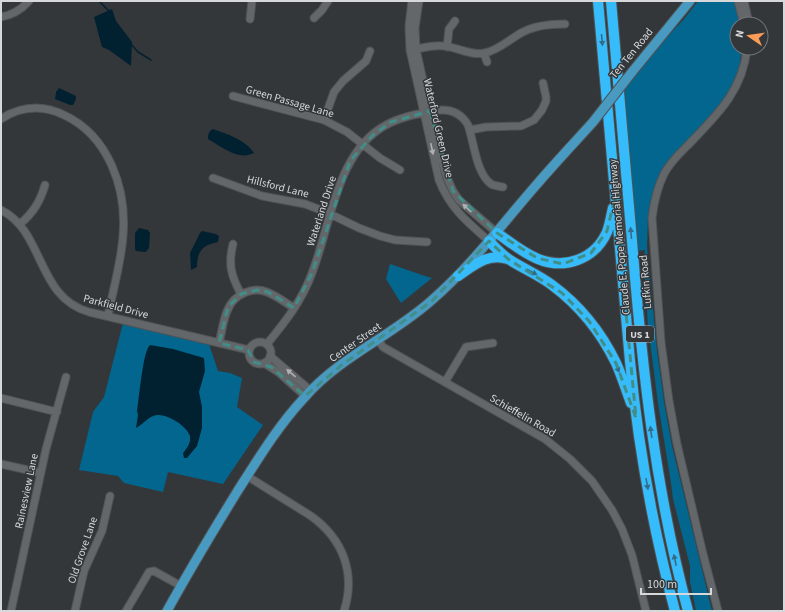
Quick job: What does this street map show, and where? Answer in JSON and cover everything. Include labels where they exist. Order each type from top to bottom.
[{"type":"highway","name":"Claude E. Pope Memorial Highway","points":[[598,1],[636,418],[649,498],[660,553],[675,611]]},
{"type":"highway","name":"Claude E. Pope Memorial Highway","points":[[611,1],[639,331],[648,410],[665,512],[676,566],[688,611]]},
{"type":"highway","points":[[497,233],[513,245],[537,258],[554,263],[563,264],[572,262],[591,253],[600,243],[607,232],[615,197]]},
{"type":"highway","points":[[489,241],[508,259]]},
{"type":"highway","points":[[458,276],[483,260],[500,256],[535,273],[551,284],[572,301],[599,333],[616,363],[636,418]]},
{"type":"main road","name":"Ten Ten Road","points":[[593,122],[690,1]]},
{"type":"main road","name":"Center Street","points":[[167,611],[247,476],[277,432],[308,393],[323,379],[343,364],[432,301],[458,276],[497,233],[537,183],[593,122]]},
{"type":"street","points":[[1,17],[11,15],[21,9],[29,1]]},
{"type":"street","points":[[250,19],[252,1]]},
{"type":"street","points":[[314,18],[328,1]]},
{"type":"street","name":"Waterford Green Drive","points":[[412,1],[409,26],[413,50],[427,112],[446,178],[453,192],[465,206],[497,233]]},
{"type":"street","name":"Waterford Green Drive","points":[[413,50],[418,1]]},
{"type":"street","points":[[738,1],[742,16]]},
{"type":"street","points":[[744,1],[747,16]]},
{"type":"street","points":[[447,47],[449,29],[455,21]]},
{"type":"street","points":[[413,50],[430,47],[447,47],[466,52],[484,53],[494,50],[523,32],[535,27],[565,24]]},
{"type":"street","points":[[324,120],[334,92],[366,61],[370,51]]},
{"type":"street","points":[[484,53],[488,62]]},
{"type":"street","name":"Lufkin Road","points":[[718,611],[677,444],[668,394],[661,342],[652,218],[654,199],[665,172],[678,155],[723,108],[741,77],[745,56]]},
{"type":"street","points":[[503,187],[490,183],[484,175],[478,164],[470,130],[486,127],[521,126],[534,120],[542,110],[546,101],[543,83]]},
{"type":"street","name":"Green Passage Lane","points":[[233,96],[324,120],[347,132],[380,158],[400,170]]},
{"type":"street","points":[[1,119],[15,112],[29,109],[45,109],[57,112],[71,119],[88,131],[102,146],[109,159],[120,193],[124,227],[122,245],[108,316]]},
{"type":"street","name":"Waterland Drive","points":[[267,344],[301,297],[312,273],[350,161],[364,144],[385,125],[404,118],[442,110],[456,112],[465,120],[470,130]]},
{"type":"street","name":"Waterford Green Drive","points":[[427,112],[435,166],[443,191],[451,205],[489,241]]},
{"type":"street","name":"Hillsford Lane","points":[[213,178],[262,196],[305,204],[380,236],[404,241],[427,242]]},
{"type":"street","points":[[20,224],[36,208],[42,196],[45,185]]},
{"type":"street","name":"Parkfield Drive","points":[[1,210],[10,215],[20,224],[54,288],[62,298],[71,304],[82,310],[249,350]]},
{"type":"street","points":[[234,244],[230,268],[241,294]]},
{"type":"street","points":[[219,343],[228,307],[241,294],[252,291],[265,291],[294,308]]},
{"type":"street","name":"Schieffelin Road","points":[[378,340],[383,347],[545,439],[570,459],[592,481],[612,510],[622,529],[632,555],[646,611]]},
{"type":"street","points":[[264,363],[270,356],[270,350],[267,344],[257,342],[249,350],[250,357],[254,362],[261,364],[264,363],[308,393]]},
{"type":"street","points":[[445,382],[466,347],[493,343]]},
{"type":"street","points":[[270,356],[308,393]]},
{"type":"street","name":"Rainesview Lane","points":[[11,611],[41,473],[66,377]]},
{"type":"street","points":[[1,398],[57,412]]},
{"type":"street","points":[[1,464],[41,473]]},
{"type":"street","points":[[247,476],[311,516],[333,537],[341,550],[348,572],[348,592],[344,611]]},
{"type":"street","name":"Old Grove Lane","points":[[75,611],[84,571],[102,531],[110,496]]},
{"type":"street","points":[[126,611],[149,572],[154,571],[181,586]]},
{"type":"highlighted area","points":[[430,111],[453,191],[497,233],[537,258],[563,264],[591,253],[607,231],[615,197],[636,418],[616,363],[589,321],[562,293],[508,259],[489,241],[432,301],[343,364],[305,396],[271,367],[254,362],[248,350],[219,343],[228,307],[241,294],[257,290],[268,292],[294,308],[312,273],[350,161],[373,135],[391,122]]},
{"type":"shaded area","points":[[698,1],[737,1],[740,16],[729,16],[729,56],[741,56],[738,75],[728,96],[705,124],[668,161],[658,178],[648,215],[647,247],[657,351],[664,402],[672,446],[712,611],[696,611],[690,582],[690,566],[673,499],[648,326],[644,259],[645,250],[638,251],[623,89],[650,55],[684,19]]},
{"type":"shaded area","points":[[112,9],[116,21],[132,42],[131,66],[109,50],[102,47],[94,17]]},
{"type":"shaded area","points":[[59,88],[76,96],[73,105],[55,99],[56,92]]},
{"type":"shaded area","points":[[213,129],[241,141],[251,148],[254,153],[242,155],[224,149],[208,139],[209,133]]},
{"type":"shaded area","points":[[139,228],[148,230],[150,233],[149,248],[146,252],[136,251],[135,249],[135,233]]},
{"type":"shaded area","points":[[202,231],[219,236],[218,242],[208,245],[202,250],[198,257],[197,267],[191,270],[190,253]]},
{"type":"shaded area","points":[[390,264],[432,278],[401,303],[386,279]]},
{"type":"shaded area","points":[[123,323],[209,344],[218,371],[230,373],[242,378],[237,407],[263,425],[223,484],[168,472],[163,492],[124,483],[118,476],[79,470],[93,412],[104,397]]},
{"type":"shaded area","points":[[150,345],[173,349],[204,358],[205,371],[199,392],[202,407],[202,428],[197,446],[187,458],[184,458],[183,453],[189,443],[190,436],[185,428],[176,421],[166,416],[157,415],[151,417],[136,428],[143,365]]},
{"type":"waterway","points":[[99,1],[109,11]]},
{"type":"waterway","points":[[131,44],[138,52],[151,60]]}]
